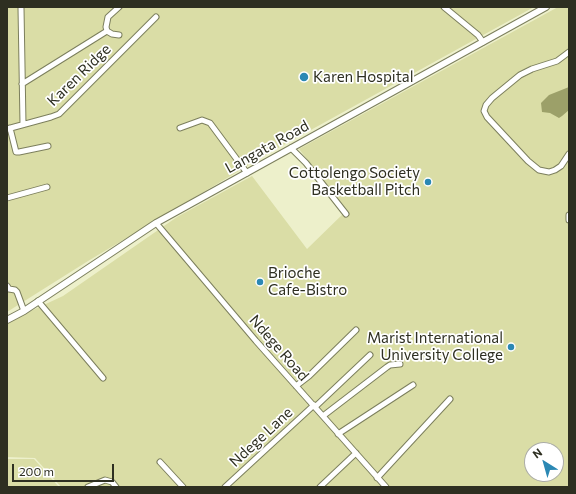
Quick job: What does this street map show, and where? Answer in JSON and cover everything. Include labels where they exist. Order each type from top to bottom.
[{"type":"main road","name":"Langata Road","points":[[7,320],[24,311],[156,223],[546,7]]},
{"type":"street","points":[[107,31],[106,25],[108,17],[119,7]]},
{"type":"street","points":[[444,7],[483,42]]},
{"type":"street","points":[[21,8],[23,124]]},
{"type":"street","name":"Karen Ridge","points":[[8,129],[59,114],[156,17]]},
{"type":"street","points":[[107,31],[112,34],[119,35]]},
{"type":"street","points":[[22,84],[107,31]]},
{"type":"street","points":[[569,52],[557,61],[532,69],[520,75],[492,98],[484,110],[487,117],[528,161],[539,170],[549,172],[555,170],[561,166],[569,154]]},
{"type":"street","points":[[180,128],[202,120],[210,123],[247,173]]},
{"type":"street","points":[[8,129],[16,152],[48,146]]},
{"type":"street","points":[[291,148],[306,163],[346,214]]},
{"type":"street","points":[[7,198],[47,187]]},
{"type":"street","points":[[569,215],[569,220]]},
{"type":"street","name":"Ndege Road","points":[[156,223],[296,386],[386,487]]},
{"type":"street","points":[[7,286],[9,289],[17,292],[24,311]]},
{"type":"street","points":[[38,301],[103,378]]},
{"type":"street","points":[[296,386],[356,330]]},
{"type":"street","name":"Ndege Lane","points":[[225,487],[370,355]]},
{"type":"street","points":[[323,416],[386,367],[400,364]]},
{"type":"street","points":[[338,434],[413,385]]},
{"type":"street","points":[[377,478],[450,399]]},
{"type":"street","points":[[320,487],[356,453]]},
{"type":"street","points":[[160,462],[183,487]]},
{"type":"street","points":[[88,487],[106,480],[112,482],[116,487]]},
{"type":"shaded area","points":[[7,7],[534,7],[269,153],[88,261],[7,312]]},
{"type":"shaded area","points":[[558,7],[569,7],[569,487],[61,487],[35,458],[7,457],[7,322],[63,296],[177,217],[252,176],[307,249],[347,210],[299,149]]},
{"type":"shaded area","points":[[569,87],[569,110],[559,118],[550,113],[542,112],[541,103],[549,95]]},
{"type":"shaded area","points":[[7,459],[34,459],[59,487],[7,487]]},
{"type":"place","name":"Karen Hospital","points":[[304,77]]},
{"type":"place","name":"Cottolengo Society Basketball Pitch","points":[[428,182]]},
{"type":"place","name":"Brioche Cafe-Bistro","points":[[260,282]]},
{"type":"place","name":"Marist International University College","points":[[511,347]]}]
